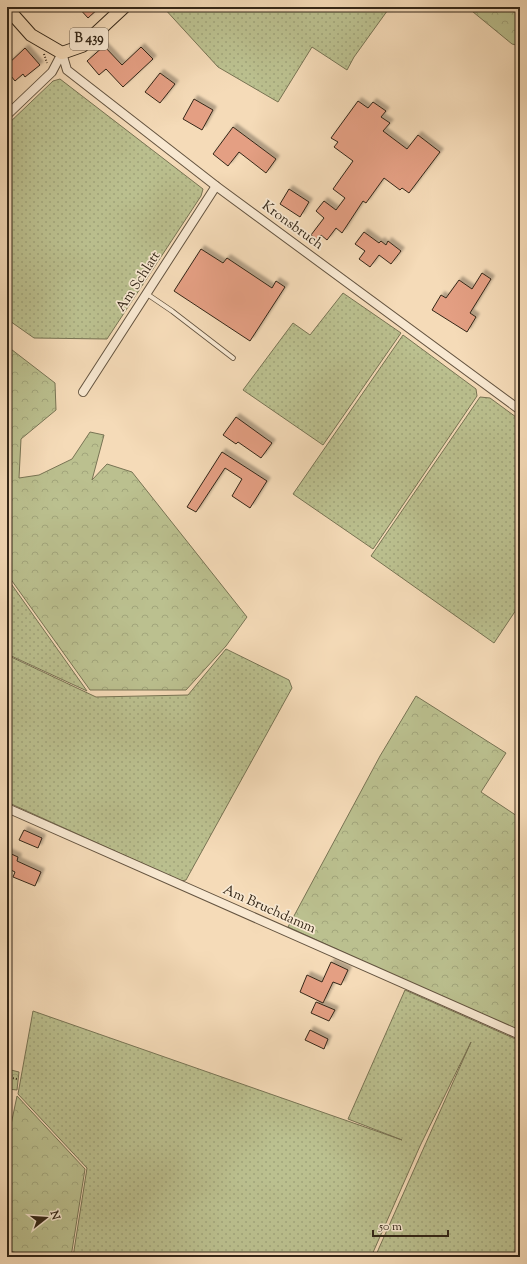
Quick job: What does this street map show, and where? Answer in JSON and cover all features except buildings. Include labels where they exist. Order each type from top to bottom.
[{"type":"main road","name":"B 439","points":[[7,8],[31,35],[62,53],[82,46],[124,7]]},
{"type":"street","points":[[7,115],[52,72],[62,53]]},
{"type":"street","name":"Kronsbruch","points":[[62,53],[67,70],[216,186],[520,410]]},
{"type":"street","name":"Am Schlatt","points":[[83,392],[216,186]]},
{"type":"street","name":"Am Bruchdamm","points":[[7,808],[520,1035]]},
{"type":"lane","points":[[147,294],[172,311],[233,358]]},
{"type":"path","points":[[48,46],[43,56],[52,72]]},
{"type":"path","points":[[7,1077],[17,1079]]},
{"type":"green space","points":[[163,7],[390,7],[354,57],[347,70],[312,47],[278,102],[218,67]]},
{"type":"green space","points":[[467,7],[520,7],[520,46],[512,44]]},
{"type":"green space","points":[[60,79],[203,189],[201,196],[107,339],[34,338],[7,319],[7,125],[53,81]]},
{"type":"green space","points":[[343,293],[401,333],[323,445],[243,390],[293,323],[310,335]]},
{"type":"green space","points":[[403,335],[476,389],[477,396],[373,549],[293,494]]},
{"type":"green space","points":[[7,346],[55,383],[56,410],[21,439],[19,478],[39,475],[72,459],[90,432],[104,435],[92,480],[107,464],[132,472],[247,617],[226,646],[186,690],[90,690],[7,574]]},
{"type":"green space","points":[[480,397],[490,398],[520,420],[520,604],[494,643],[371,556]]},
{"type":"green space","points":[[7,578],[87,691],[7,654]]},
{"type":"green space","points":[[226,649],[289,680],[292,688],[186,880],[181,881],[7,802],[7,655],[96,697],[188,695]]},
{"type":"green space","points":[[416,696],[506,753],[481,792],[520,818],[520,1030],[481,1015],[288,927],[380,756]]},
{"type":"green space","points":[[405,990],[520,1041],[520,1257],[375,1257],[471,1042],[420,1146],[371,1257],[73,1257],[87,1168],[18,1094],[33,1011],[402,1140],[348,1119]]},
{"type":"green space","points":[[7,1069],[19,1072],[17,1090],[7,1089]]},
{"type":"green space","points":[[17,1096],[85,1169],[71,1257],[30,1257],[7,1250],[7,1144]]},
{"type":"waterway","points":[[7,1255],[16,1257]]}]
